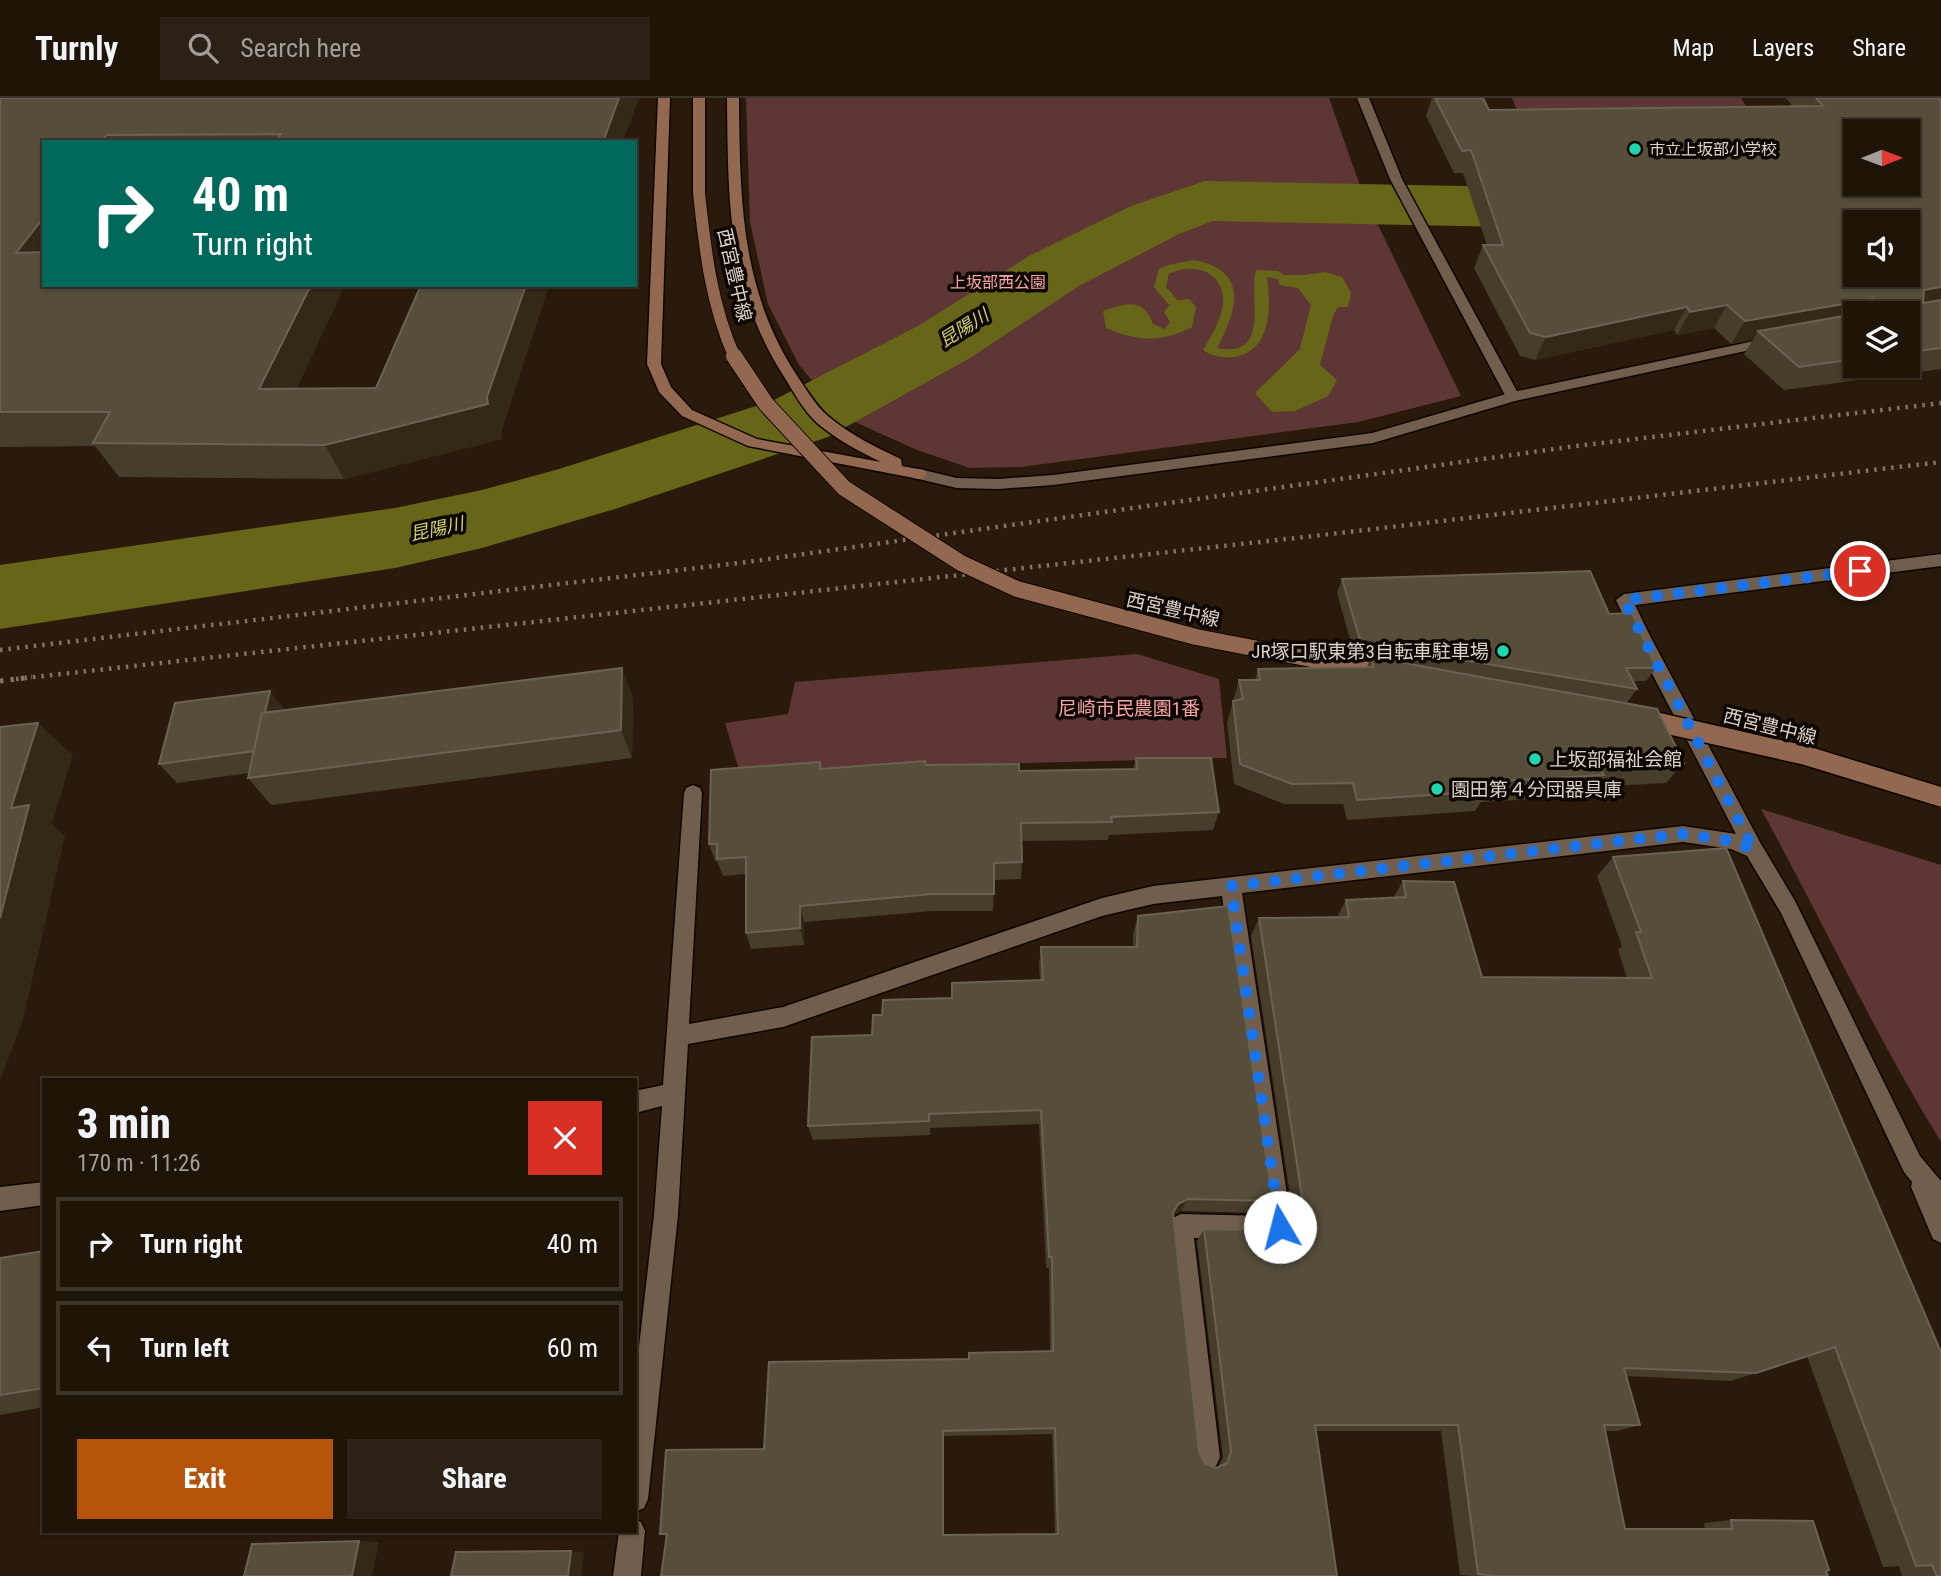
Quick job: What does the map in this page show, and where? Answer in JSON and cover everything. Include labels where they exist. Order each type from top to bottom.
[{"type":"main road","points":[[664,98],[654,364],[664,389],[687,413],[753,443],[919,474]]},
{"type":"main road","name":"西宮豊中線","points":[[699,98],[699,193],[705,253],[716,306],[734,356],[766,404],[844,488],[961,563],[1017,589],[1196,638],[1393,674]]},
{"type":"main road","points":[[733,98],[737,239],[754,312],[779,363],[821,419],[866,449],[919,474]]},
{"type":"main road","name":"西宮豊中線","points":[[1623,715],[1804,755],[1941,797]]},
{"type":"street","points":[[1363,98],[1404,195],[1513,397]]},
{"type":"street","points":[[919,474],[957,483],[999,484],[1053,480],[1373,438],[1513,397],[1791,338]]},
{"type":"street","points":[[1941,560],[1624,600],[1754,850],[1788,907],[1912,1164],[1941,1231]]},
{"type":"street","points":[[637,1481],[666,1214],[693,793]]},
{"type":"street","points":[[677,1036],[783,1017],[1102,907],[1153,895],[1682,834],[1733,841],[1754,850]]},
{"type":"street","points":[[1207,1457],[1181,1226],[1280,1227],[1231,886]]},
{"type":"street","points":[[637,1102],[674,1093]]},
{"type":"street","points":[[1912,1164],[1941,1199]]},
{"type":"street","points":[[0,1199],[42,1192]]},
{"type":"street","points":[[627,1576],[632,1533]]},
{"type":"green space","name":"上坂部西公園","points":[[746,98],[1329,98],[1363,194],[1461,396],[1358,422],[1021,467],[970,468],[917,450],[855,422],[830,402],[799,365],[768,304],[750,222]]},
{"type":"green space","points":[[1512,98],[1741,98],[1753,117],[1518,113]]},
{"type":"green space","name":"尼崎市民農園1番","points":[[1137,654],[1219,679],[1227,758],[739,770],[725,723],[788,714],[795,682]]},
{"type":"green space","points":[[1761,809],[1941,865],[1941,1142],[1871,1019]]},
{"type":"shaded area","points":[[1325,272],[1342,277],[1351,293],[1348,307],[1338,307],[1333,316],[1320,365],[1337,380],[1328,396],[1295,411],[1272,412],[1255,393],[1300,349],[1311,305],[1298,288],[1279,285],[1278,275]]},
{"type":"shaded area","points":[[1189,299],[1196,307],[1192,327],[1170,336],[1138,338],[1106,328],[1103,311],[1133,304],[1144,309],[1153,324],[1165,329],[1170,322],[1164,312],[1172,301]]},
{"type":"building","points":[[0,98],[619,98],[604,140],[277,140],[281,134],[107,135],[103,140],[42,140],[42,220],[16,253],[42,252],[42,287],[310,287],[259,389],[376,388],[420,287],[525,287],[487,397],[488,404],[325,445],[93,443],[110,412],[0,412]]},
{"type":"building","points":[[1435,98],[1483,98],[1489,110],[1823,106],[1816,98],[1938,98],[1941,101],[1941,287],[1924,290],[1923,303],[1941,300],[1941,348],[1920,351],[1920,301],[1873,299],[1843,301],[1843,304],[1745,321],[1727,305],[1690,312],[1687,307],[1546,337],[1530,333],[1483,245],[1503,245],[1471,150],[1462,151]]},
{"type":"building","points":[[1843,316],[1843,361],[1799,367],[1758,331]]},
{"type":"building","points":[[1590,571],[1609,614],[1632,613],[1656,668],[1626,668],[1637,689],[1361,643],[1342,579]]},
{"type":"building","points":[[1371,657],[1657,709],[1684,763],[1600,767],[1604,775],[1485,782],[1488,791],[1357,800],[1353,783],[1292,784],[1240,764],[1233,701],[1243,699],[1239,680],[1260,680],[1258,669],[1373,667]]},
{"type":"building","points":[[622,668],[621,730],[248,778],[262,713]]},
{"type":"building","points":[[270,691],[254,751],[159,764],[175,703]]},
{"type":"building","points":[[38,723],[11,808],[29,805],[0,918],[0,727]]},
{"type":"building","points":[[1136,758],[1211,758],[1219,812],[1111,817],[1112,822],[1021,823],[1022,862],[994,863],[994,894],[932,894],[800,906],[800,928],[746,933],[746,857],[717,859],[717,844],[709,844],[711,770],[820,762],[820,769],[925,761],[926,765],[1019,764],[1019,771],[1137,769]]},
{"type":"building","points":[[1726,848],[1941,1352],[1941,1576],[1937,1576],[1932,1565],[1916,1566],[1835,1347],[1756,1373],[1624,1368],[1640,1425],[1604,1425],[1625,1529],[1732,1529],[1731,1520],[1813,1521],[1829,1570],[1826,1571],[1828,1576],[1478,1574],[1458,1425],[1315,1425],[1337,1576],[661,1576],[667,1534],[660,1534],[666,1450],[764,1449],[769,1362],[969,1359],[969,1353],[1053,1351],[1052,1257],[1049,1257],[1041,1110],[929,1114],[929,1121],[808,1126],[812,1037],[872,1035],[873,1015],[882,1015],[883,1000],[952,998],[952,983],[1043,980],[1041,947],[1137,947],[1138,916],[1228,906],[1273,1201],[1188,1199],[1178,1204],[1173,1213],[1199,1452],[1205,1464],[1216,1468],[1227,1463],[1231,1452],[1204,1229],[1290,1231],[1300,1226],[1305,1216],[1259,918],[1349,917],[1346,900],[1406,897],[1403,881],[1454,882],[1482,977],[1652,978],[1636,932],[1641,932],[1613,857]],"holes":[[[1055,1428],[1058,1534],[943,1535],[943,1431]]]},
{"type":"building","points":[[42,1251],[42,1388],[0,1395],[0,1258]]},
{"type":"building","points":[[359,1541],[352,1576],[244,1576],[252,1544]]},
{"type":"building","points":[[571,1551],[568,1576],[451,1576],[456,1552]]},
{"type":"waterway","name":"昆陽川","points":[[0,597],[395,538],[482,519],[586,489],[800,419],[944,342],[1054,271],[1155,220],[1205,201],[1614,209]]},
{"type":"waterway","points":[[1172,301],[1160,287],[1163,272],[1183,264],[1205,266],[1214,270],[1222,277],[1227,287],[1229,305],[1209,350],[1228,354],[1242,351],[1252,344],[1262,320],[1260,273],[1278,275]]},
{"type":"railway","points":[[0,650],[747,562],[1576,446],[1941,403]]},
{"type":"railway","points":[[16,679],[1314,536],[1941,462]]},
{"type":"railway","points":[[16,679],[32,677]]},
{"type":"railway","points":[[0,681],[16,679]]},
{"type":"place","name":"市立上坂部小学校","points":[[1635,149]]},
{"type":"place","name":"JR塚口駅東第3自転車駐車場","points":[[1503,651]]},
{"type":"place","name":"上坂部福祉会館","points":[[1535,759]]},
{"type":"place","name":"園田第４分団器具庫","points":[[1437,789]]},
{"type":"route","points":[[1280,1227],[1231,886],[1682,834],[1733,841],[1754,850],[1624,600],[1860,571]]}]
